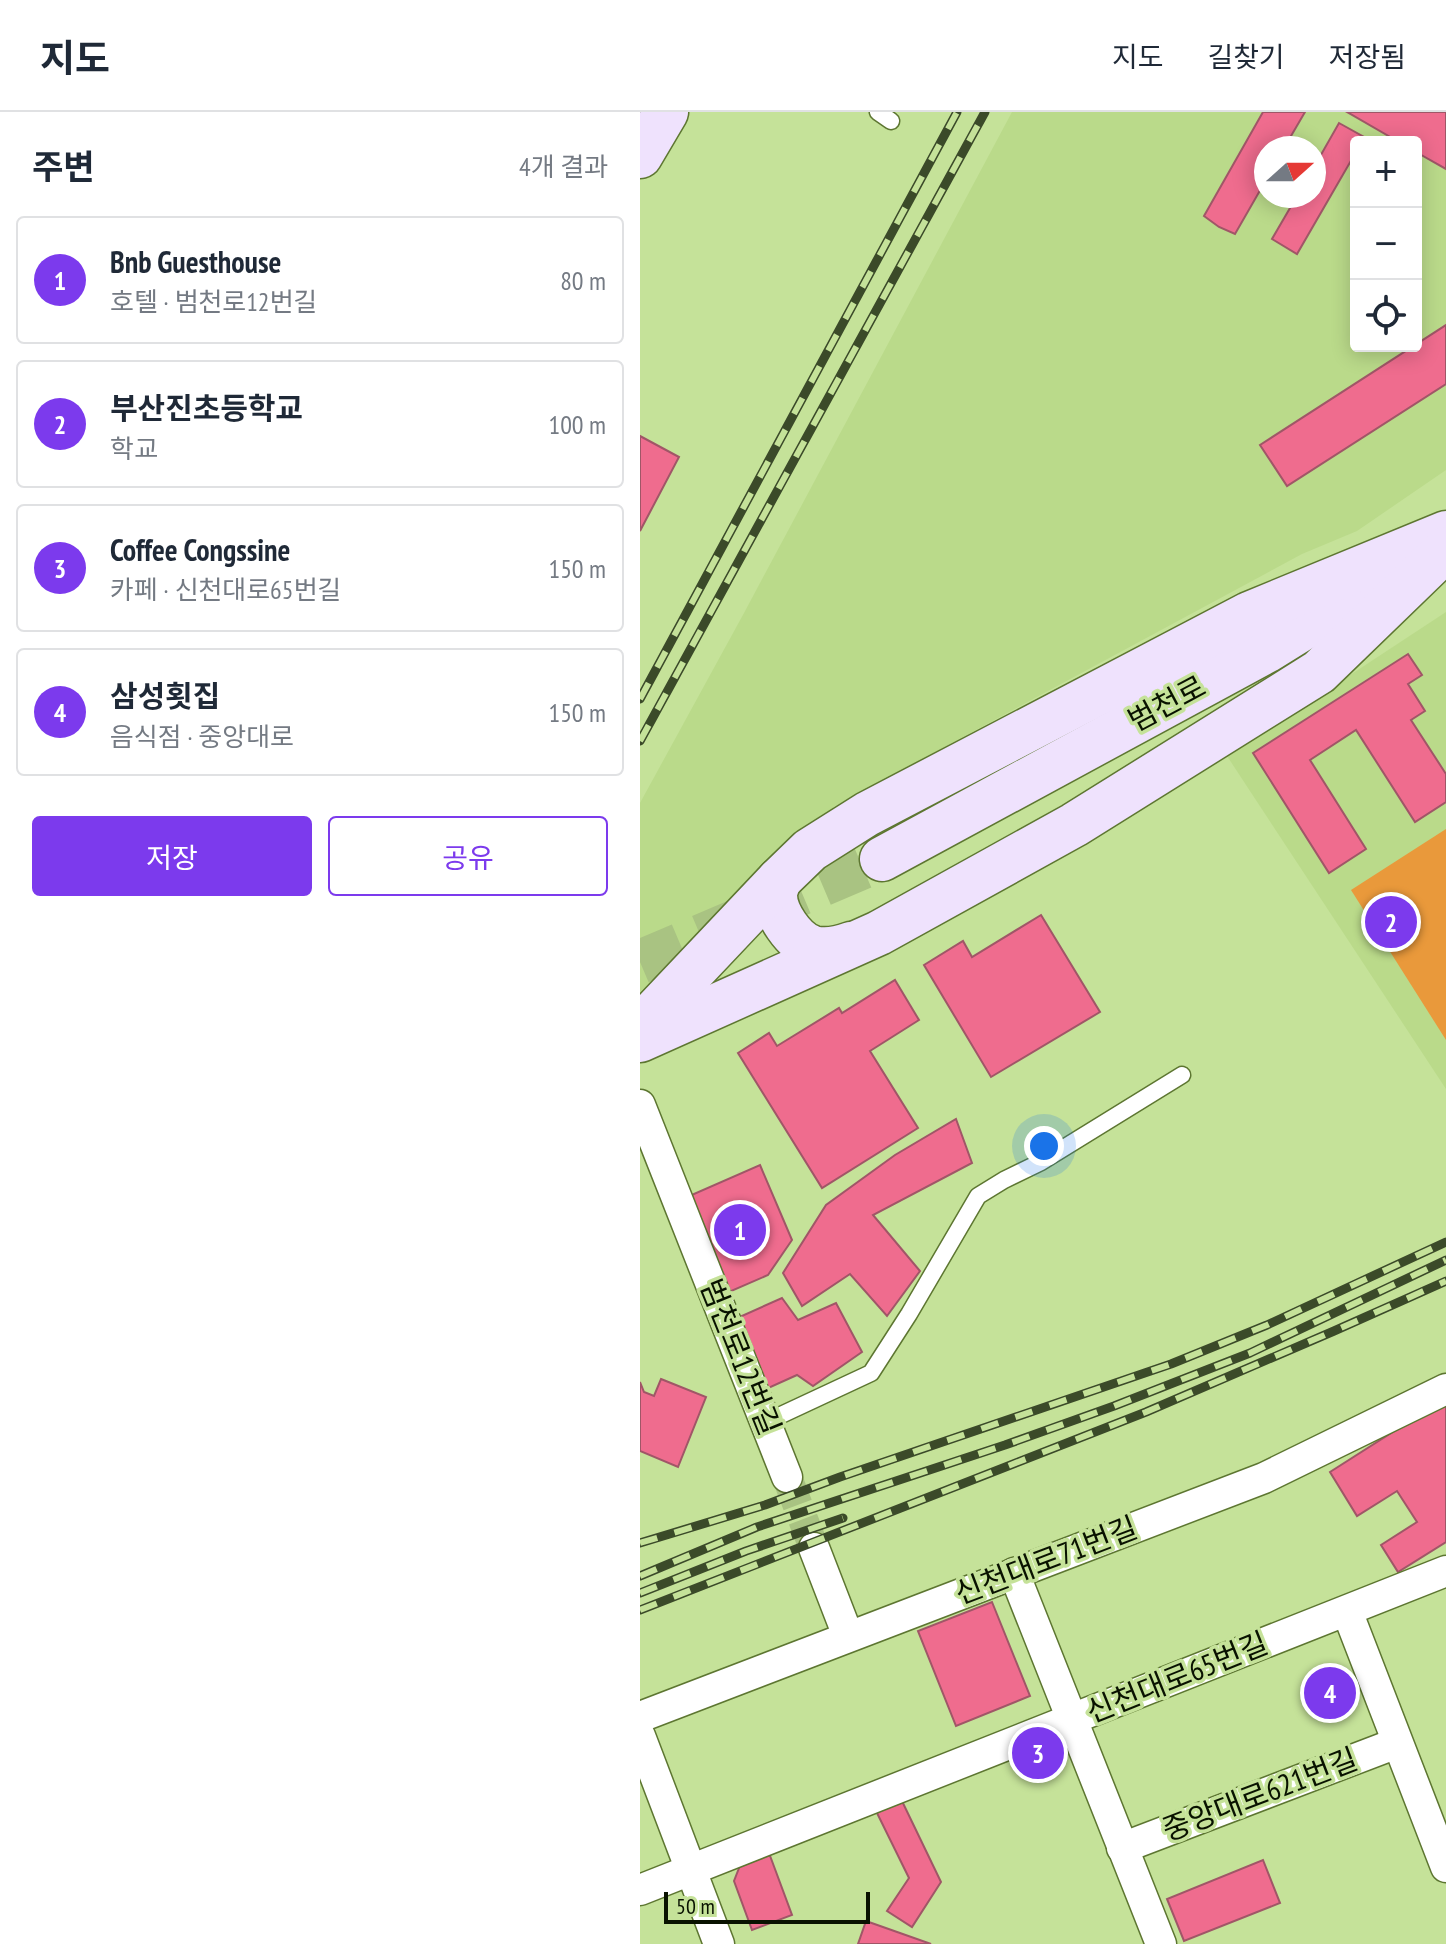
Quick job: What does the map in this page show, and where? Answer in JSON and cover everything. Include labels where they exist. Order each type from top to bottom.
[{"type":"main road","points":[[640,156],[666,112]]},
{"type":"main road","points":[[640,1027],[810,850],[867,814],[1249,614],[1446,536]]},
{"type":"main road","name":"범천로","points":[[882,859],[1266,651],[1446,536]]},
{"type":"main road","points":[[640,1040],[879,933],[1074,825],[1319,672],[1446,549]]},
{"type":"main road","points":[[779,880],[775,893],[781,917],[796,938],[814,948],[838,948],[879,933]]},
{"type":"street","name":"범천로12번길","points":[[640,1105],[787,1477]]},
{"type":"street","name":"신천대로71번길","points":[[640,1717],[1264,1478],[1446,1389]]},
{"type":"street","points":[[814,1548],[848,1636]]},
{"type":"street","name":"신천대로65번길","points":[[640,1890],[1446,1571]]},
{"type":"street","name":"중앙대로621번길","points":[[1014,1573],[1161,1944]]},
{"type":"street","points":[[1347,1611],[1446,1867]]},
{"type":"street","points":[[640,1736],[719,1944]]},
{"type":"street","name":"중앙대로621번길","points":[[1122,1848],[1397,1743]]},
{"type":"lane","points":[[766,1422],[871,1373],[978,1196],[1041,1162],[1182,1075]]},
{"type":"shaded area","points":[[1012,112],[1446,112],[1446,470],[1357,531],[1302,554],[833,807],[833,819],[726,906],[640,992],[640,803]]},
{"type":"shaded area","points":[[1446,612],[1446,1089],[1227,756]]},
{"type":"shaded area","points":[[1446,829],[1446,1040],[1351,890]]},
{"type":"building","points":[[1263,112],[1305,112],[1291,136],[1254,136],[1254,201],[1235,234],[1204,216]]},
{"type":"building","points":[[1347,112],[1446,112],[1446,169],[1422,155],[1422,136],[1389,136]]},
{"type":"building","points":[[1339,123],[1362,136],[1350,136],[1350,162],[1326,204],[1326,146]]},
{"type":"building","points":[[1290,208],[1324,208],[1297,254],[1272,239]]},
{"type":"building","points":[[1446,325],[1446,384],[1287,486],[1260,445],[1404,352],[1422,352],[1422,340]]},
{"type":"building","points":[[640,436],[679,457],[640,531]]},
{"type":"building","points":[[1408,654],[1422,675],[1408,684],[1425,711],[1411,720],[1446,774],[1446,802],[1415,822],[1356,730],[1310,760],[1366,849],[1329,873],[1253,753]]},
{"type":"building","points":[[1041,915],[1100,1012],[991,1077],[924,965],[963,941],[972,957]]},
{"type":"building","points":[[895,980],[919,1020],[870,1051],[918,1128],[822,1188],[738,1053],[769,1033],[777,1046],[839,1008],[842,1013]]},
{"type":"building","points":[[956,1119],[972,1163],[873,1215],[920,1271],[887,1316],[850,1274],[802,1306],[783,1273],[826,1205],[895,1155]]},
{"type":"building","points":[[760,1165],[792,1240],[768,1275],[729,1292],[687,1197]]},
{"type":"building","points":[[782,1298],[798,1320],[836,1303],[862,1352],[813,1386],[797,1375],[764,1390],[735,1319]]},
{"type":"building","points":[[661,1379],[706,1397],[678,1467],[640,1451],[640,1382],[644,1392],[654,1396]]},
{"type":"building","points":[[1446,1398],[1446,1542],[1398,1572],[1381,1545],[1417,1522],[1397,1491],[1357,1516],[1330,1472]]},
{"type":"building","points":[[992,1602],[1030,1696],[956,1726],[918,1631]]},
{"type":"building","points":[[901,1799],[941,1882],[912,1927],[887,1911],[909,1878],[876,1811]]},
{"type":"building","points":[[769,1853],[792,1915],[752,1930],[734,1881],[741,1863]]},
{"type":"building","points":[[1263,1860],[1280,1903],[1184,1941],[1167,1899]]},
{"type":"building","points":[[866,1921],[931,1944],[858,1944]]},
{"type":"tunnel","points":[[640,962],[882,859]]},
{"type":"tunnel","points":[[787,1477],[814,1548]]},
{"type":"railway","points":[[640,699],[957,112]]},
{"type":"railway","points":[[640,741],[985,112]]},
{"type":"railway","points":[[640,1543],[765,1505],[1171,1364],[1267,1325],[1446,1242]]},
{"type":"railway","points":[[640,1576],[757,1527],[1005,1445],[1250,1353],[1446,1260]]},
{"type":"railway","points":[[640,1610],[1146,1412],[1446,1281]]},
{"type":"railway","points":[[640,1593],[746,1551],[843,1518]]},
{"type":"place","name":"부산진초등학교","points":[[1391,922]]},
{"type":"place","name":"Bnb Guesthouse","points":[[740,1230]]},
{"type":"place","name":"삼성횟집","points":[[1330,1693]]},
{"type":"place","name":"Coffee Congssine","points":[[1038,1753]]}]
